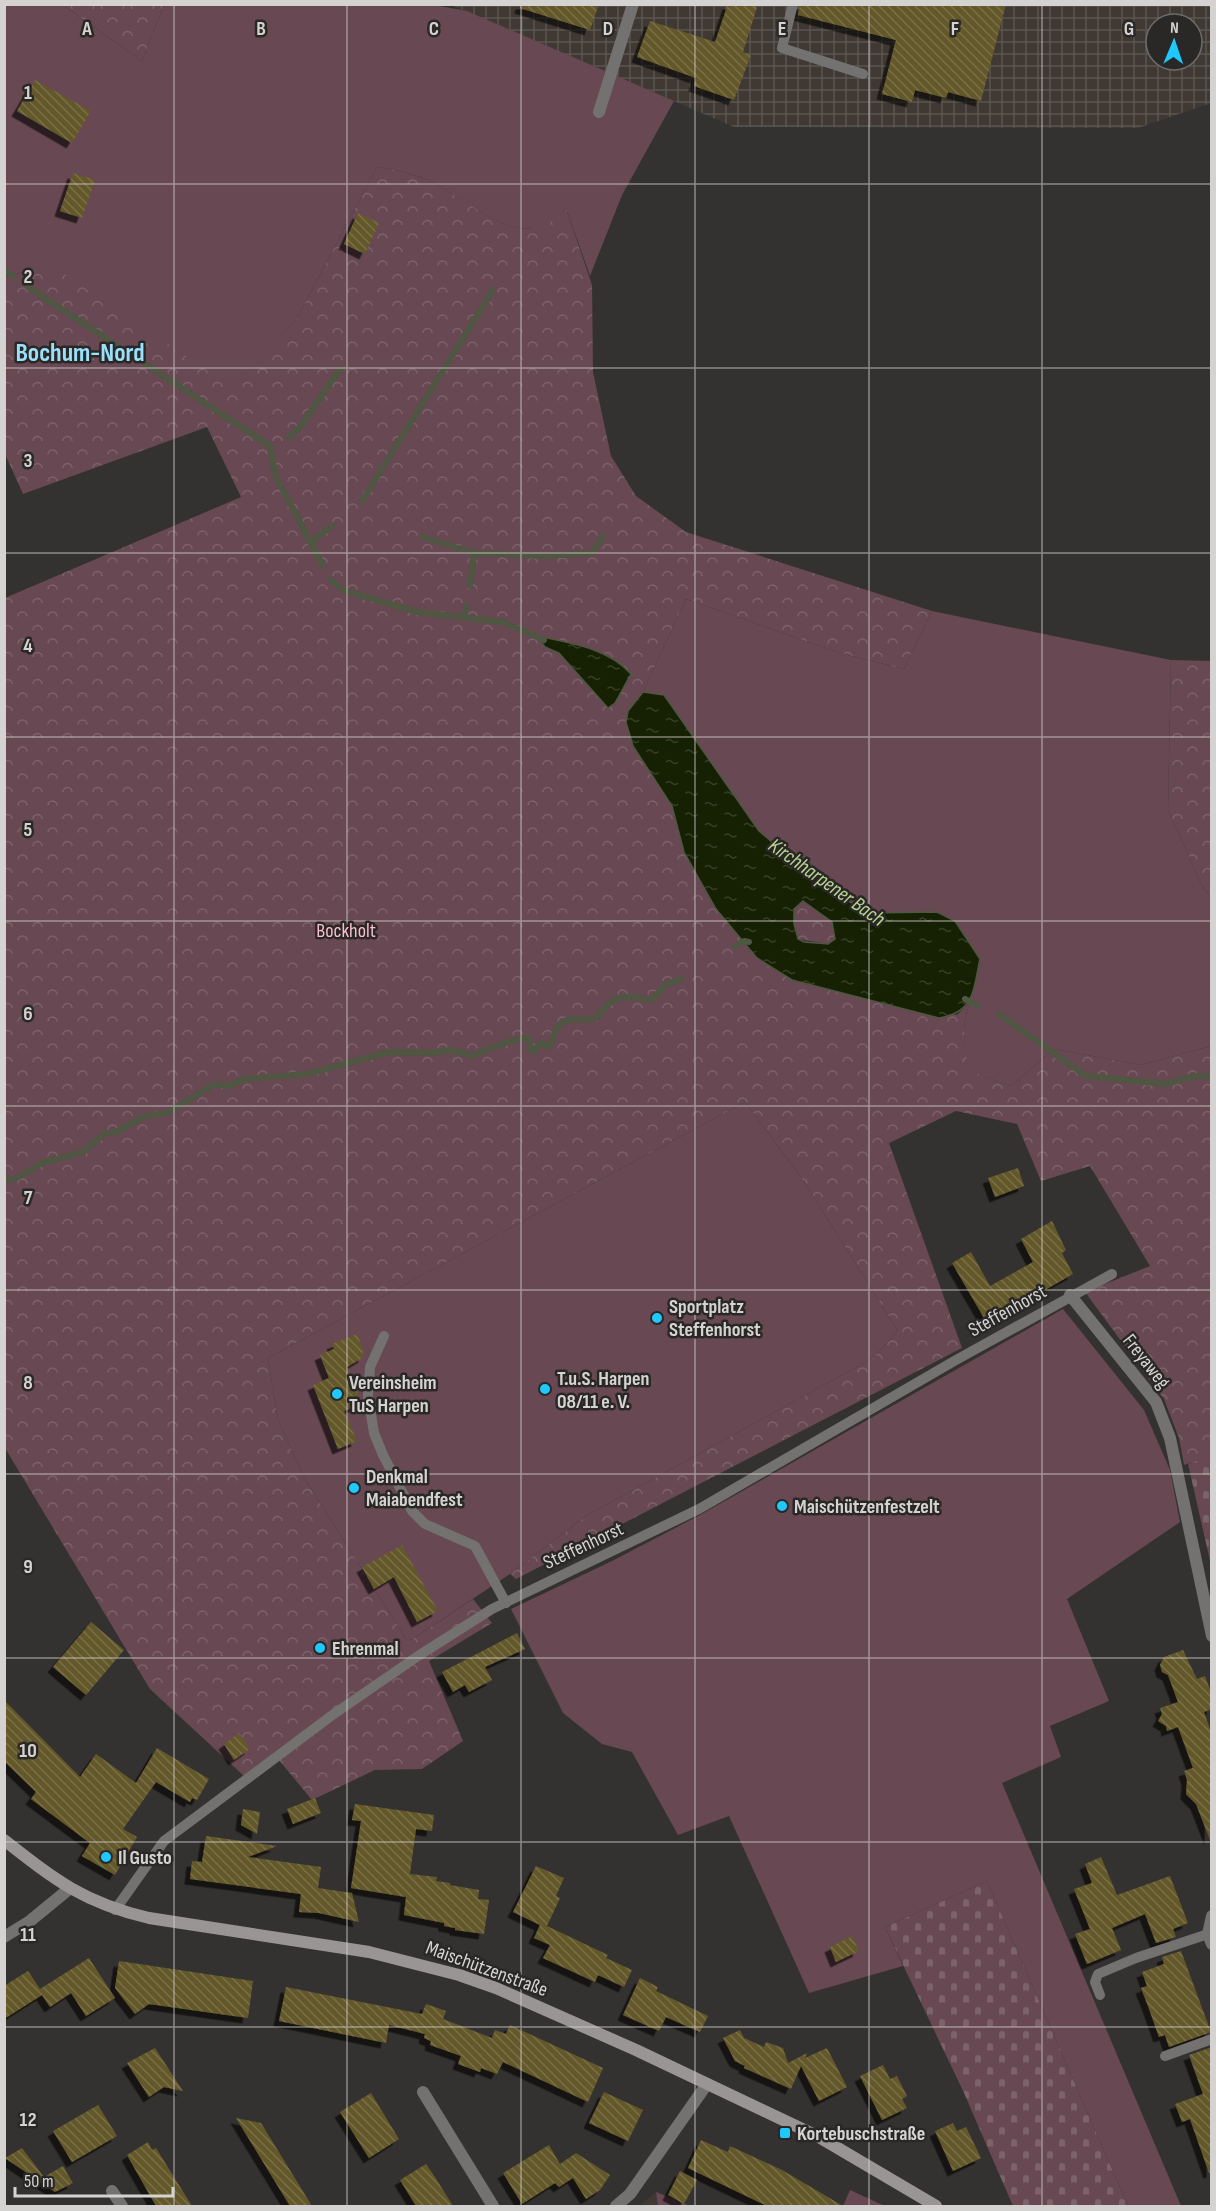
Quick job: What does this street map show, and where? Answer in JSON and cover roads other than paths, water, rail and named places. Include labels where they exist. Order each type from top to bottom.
[{"type":"street","points":[[598,112],[633,4]]},
{"type":"street","name":"Freyaweg","points":[[1070,1295],[1156,1402],[1170,1438],[1212,1636]]},
{"type":"street","name":"Maischützenstraße","points":[[4,1840],[69,1889],[115,1910],[149,1918],[369,1952],[459,1975],[529,2002],[819,2137],[936,2206]]},
{"type":"street","points":[[4,1937],[30,1921],[69,1889]]},
{"type":"street","points":[[1210,1939],[1212,1916]]},
{"type":"street","points":[[616,2206],[630,2194],[707,2084]]},
{"type":"street","points":[[423,2092],[493,2206]]},
{"type":"street","points":[[112,2191],[122,2206]]},
{"type":"lane","points":[[793,4],[782,48],[863,74]]},
{"type":"lane","name":"Steffenhorst","points":[[115,1910],[164,1841],[331,1716],[418,1656],[506,1603],[699,1509],[1070,1295],[1112,1274]]},
{"type":"lane","points":[[384,1336],[370,1367],[368,1396],[374,1433],[383,1455],[412,1511],[425,1524],[475,1546],[506,1603]]},
{"type":"lane","points":[[1100,1995],[1095,1982],[1098,1974],[1136,1958],[1210,1939]]},
{"type":"lane","points":[[1165,2056],[1212,2039]]},
{"type":"water","points":[[537,636],[600,652],[622,665],[631,674],[615,703],[608,708],[559,653],[545,647]]},
{"type":"water","points":[[643,692],[664,695],[759,831],[820,883],[867,913],[937,912],[955,921],[980,959],[973,990],[966,1005],[960,1011],[939,1018],[792,980],[757,958],[716,909],[684,852],[672,806],[633,746],[626,722],[628,711]],"holes":[[[803,901],[832,922],[835,939],[828,944],[804,942],[798,939],[794,924],[794,909]]]},
{"type":"waterway","name":"Kirchharpener Bach","points":[[4,270],[13,276]]},
{"type":"waterway","name":"Kirchharpener Bach","points":[[28,287],[270,446],[275,475],[323,566]]},
{"type":"waterway","points":[[362,501],[493,290]]},
{"type":"waterway","points":[[289,437],[301,426],[340,369]]},
{"type":"waterway","points":[[311,544],[332,526]]},
{"type":"waterway","points":[[423,537],[474,553]]},
{"type":"waterway","points":[[470,586],[474,553],[543,556],[592,553],[603,537]]},
{"type":"waterway","name":"Kirchharpener Bach","points":[[331,580],[343,590],[417,612],[503,622],[544,640]]},
{"type":"waterway","points":[[465,617],[466,606]]},
{"type":"waterway","points":[[735,946],[744,941],[749,942]]},
{"type":"waterway","points":[[4,1181],[17,1178],[42,1163],[83,1152],[104,1134],[116,1132],[145,1116],[167,1113],[215,1084],[229,1086],[244,1079],[307,1074],[389,1052],[432,1053],[451,1050],[473,1056],[501,1044],[524,1038],[529,1038],[530,1049],[534,1052],[540,1043],[549,1047],[556,1030],[564,1021],[596,1018],[608,1004],[619,998],[633,997],[652,1000],[665,985],[682,979]]},
{"type":"waterway","name":"Kirchharpener Bach","points":[[965,999],[978,1006]]},
{"type":"waterway","name":"Kirchharpener Bach","points":[[999,1014],[1086,1076],[1166,1084],[1194,1076],[1212,1077]]},
{"type":"place","name":"Sportplatz Steffenhorst","points":[[657,1318]]},
{"type":"place","name":"T.u.S. Harpen 08/11 e. V.","points":[[545,1389]]},
{"type":"place","name":"Vereinsheim TuS Harpen","points":[[337,1394]]},
{"type":"place","name":"Denkmal Maiabendfest","points":[[354,1488]]},
{"type":"place","name":"Maischützenfestzelt","points":[[782,1506]]},
{"type":"place","name":"Ehrenmal","points":[[320,1648]]},
{"type":"place","name":"Il Gusto","points":[[106,1857]]},
{"type":"place","name":"Kortebuschstraße","points":[[785,2133]]},
{"type":"district","name":"Bochum-Nord","points":[[80,352]]},
{"type":"park label","name":"Bockholt","points":[[346,930]]}]
